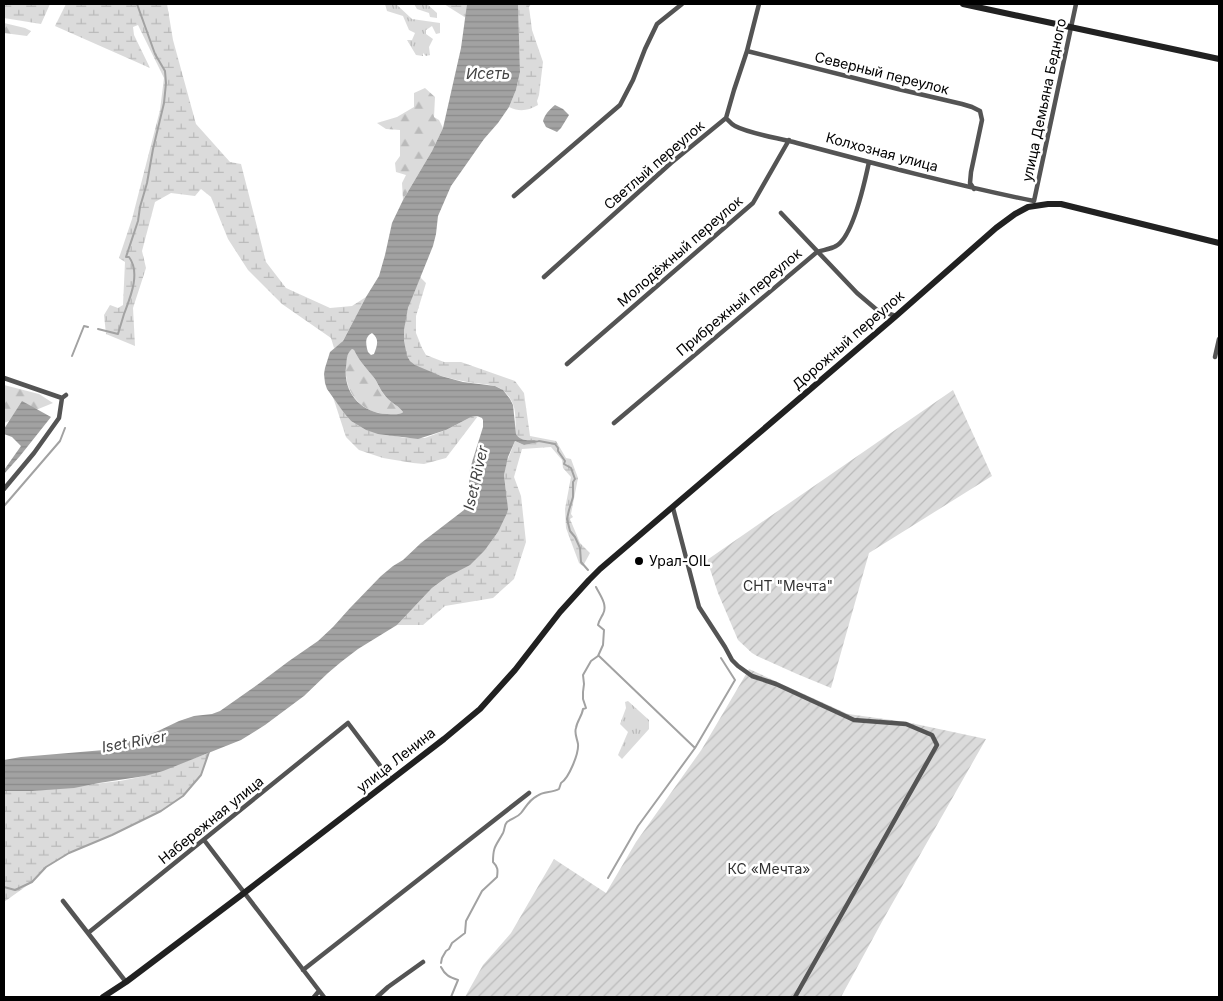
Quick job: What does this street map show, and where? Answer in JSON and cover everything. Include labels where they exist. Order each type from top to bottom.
[{"type":"main road","points":[[963,4],[1219,59]]},
{"type":"main road","name":"Дорожный переулок","points":[[673,508],[996,228],[1015,214],[1035,203],[1061,204],[1219,243]]},
{"type":"main road","name":"улица Ленина","points":[[104,997],[391,780],[480,709],[589,580],[673,508]]},
{"type":"street","points":[[514,196],[620,105],[657,24],[682,4]]},
{"type":"street","points":[[726,118],[747,51],[759,4]]},
{"type":"street","name":"улица Демьяна Бедного","points":[[1035,203],[1076,4]]},
{"type":"street","name":"Северный переулок","points":[[747,51],[962,104],[980,111],[982,120],[970,172],[970,182],[974,188]]},
{"type":"street","name":"Колхозная улица","points":[[726,118],[733,125],[748,131],[1035,203]]},
{"type":"street","name":"Светлый переулок","points":[[544,277],[671,163],[726,118]]},
{"type":"street","name":"Молодёжный переулок","points":[[567,364],[753,203],[789,140]]},
{"type":"street","name":"Прибрежный переулок","points":[[614,423],[817,252],[837,246],[846,233],[859,202],[868,162]]},
{"type":"street","points":[[781,213],[857,293],[877,310],[896,316]]},
{"type":"street","points":[[1215,357],[1219,339]]},
{"type":"street","points":[[4,378],[64,396],[59,418],[34,453],[4,488]]},
{"type":"street","points":[[673,508],[699,607],[722,641],[732,660],[738,666],[752,676],[776,684],[854,720],[906,724],[932,735],[937,745],[795,997]]},
{"type":"street","name":"Набережная улица","points":[[88,934],[348,723],[391,780]]},
{"type":"street","points":[[303,970],[529,794]]},
{"type":"street","points":[[204,840],[324,997]]},
{"type":"street","points":[[63,901],[126,982]]},
{"type":"street","points":[[377,997],[423,962]]},
{"type":"street","points":[[314,997],[319,991]]},
{"type":"green space","points":[[4,4],[50,4],[41,24],[4,18]]},
{"type":"green space","points":[[66,4],[167,4],[173,40],[196,124],[230,162],[241,164],[266,262],[286,288],[330,308],[352,306],[366,297],[341,344],[334,348],[331,338],[282,304],[248,270],[228,239],[211,197],[201,189],[195,196],[171,193],[155,202],[142,251],[146,268],[133,308],[135,346],[106,334],[104,315],[110,305],[118,308],[123,305],[125,262],[119,258],[132,219],[160,110],[164,78],[138,25],[133,27],[134,35],[150,68],[55,26]]},
{"type":"green space","points":[[385,4],[396,4],[412,19],[440,23],[440,33],[436,34],[432,26],[426,30],[426,34],[433,39],[429,47],[430,55],[426,56],[423,53],[423,56],[416,55],[407,40],[412,40],[415,33],[409,30],[403,16],[387,11]]},
{"type":"green space","points":[[414,4],[427,4],[437,13],[437,18],[430,17],[429,13],[417,9]]},
{"type":"green space","points":[[444,4],[467,4],[466,18]]},
{"type":"green space","points":[[518,4],[531,4],[529,7],[532,30],[543,62],[538,105],[524,110],[509,107],[516,90],[520,72]]},
{"type":"green space","points":[[4,23],[31,31],[27,36],[4,33]]},
{"type":"green space","points":[[425,88],[435,97],[434,117],[439,120],[443,128],[432,151],[403,200],[402,183],[406,175],[396,172],[395,163],[400,156],[400,130],[386,129],[377,123],[397,117],[414,107],[414,93]]},
{"type":"green space","points":[[420,277],[426,283],[416,316],[416,333],[426,355],[444,362],[461,362],[515,381],[524,393],[530,436],[556,441],[566,458],[571,459],[578,478],[571,514],[573,517],[570,519],[580,543],[590,553],[583,566],[579,563],[566,528],[565,509],[571,477],[563,468],[562,460],[551,447],[522,449],[514,477],[521,496],[526,542],[514,579],[493,598],[445,606],[423,625],[397,625],[432,588],[485,550],[498,532],[507,499],[504,475],[506,464],[515,441],[524,445],[541,441],[524,440],[518,437],[516,434],[513,404],[508,395],[500,388],[441,376],[423,369],[410,361],[405,350],[404,329],[410,301]]},
{"type":"green space","points":[[352,349],[375,379],[384,395],[400,408],[402,413],[387,414],[369,410],[351,393],[346,376],[346,362]]},
{"type":"green space","points":[[4,385],[39,394],[53,403],[4,423]]},
{"type":"green space","name":"СНТ \"Мечта\"","points":[[953,390],[992,476],[869,553],[831,688],[752,653],[738,640],[718,593],[707,560]]},
{"type":"green space","points":[[333,397],[351,421],[366,430],[405,438],[425,438],[471,417],[478,416],[446,458],[424,464],[413,463],[383,458],[359,450],[346,437]]},
{"type":"green space","name":"КС «Мечта»","points":[[749,669],[848,714],[906,722],[986,739],[841,997],[465,997],[483,965],[511,933],[554,859],[606,893],[636,842],[702,749]]},
{"type":"green space","points":[[628,701],[649,720],[649,729],[622,759],[618,755],[628,732],[620,724],[626,708],[625,702]]},
{"type":"green space","points":[[209,753],[201,775],[183,796],[161,811],[69,853],[46,867],[32,882],[4,902],[4,791],[32,791],[120,781],[145,776]]},
{"type":"water","points":[[467,4],[518,4],[520,72],[516,90],[509,107],[451,186],[438,216],[433,246],[408,308],[404,341],[407,356],[415,365],[441,376],[463,382],[495,386],[503,390],[513,405],[516,434],[518,437],[524,440],[541,441],[524,445],[515,441],[508,457],[504,475],[508,509],[498,532],[485,550],[470,565],[447,577],[432,588],[397,625],[358,649],[328,673],[304,696],[241,740],[163,771],[145,776],[74,788],[4,791],[4,760],[104,750],[156,732],[179,721],[220,711],[318,641],[381,576],[464,510],[468,500],[470,469],[483,427],[482,418],[477,416],[471,417],[446,430],[418,439],[378,434],[366,430],[351,421],[327,389],[324,374],[330,352],[343,341],[379,276],[392,223],[443,128],[461,48]],"holes":[[[372,333],[377,343],[374,354],[371,355],[368,352],[366,341]],[[352,349],[384,394],[402,413],[387,414],[369,410],[351,393],[347,385],[346,367],[347,357]]]},
{"type":"water","points":[[555,105],[569,115],[557,132],[546,127],[543,121]]},
{"type":"water","points":[[22,401],[51,417],[4,474],[4,470],[21,446],[12,437],[4,434],[4,429]]},
{"type":"waterway","points":[[98,329],[118,334],[131,293],[134,270],[129,257],[126,257],[138,221],[164,103],[165,71],[155,54],[137,4]]},
{"type":"waterway","points":[[72,356],[84,326],[88,327]]},
{"type":"waterway","points":[[4,506],[60,441],[65,428]]},
{"type":"waterway","points":[[539,441],[555,444],[565,461],[564,464],[571,468],[575,479],[573,482],[573,497],[567,519],[570,531],[580,548],[581,562],[588,570]]},
{"type":"waterway","points":[[441,963],[442,958],[452,943],[465,933],[466,921],[482,891],[497,877],[496,865],[493,862],[495,846],[503,833],[506,823],[519,815],[534,798],[542,793],[559,789],[573,765],[578,748],[575,730],[583,709],[586,708],[583,699],[583,675],[591,661],[598,656],[603,645],[604,630],[598,625],[605,607],[596,587]]},
{"type":"waterway","points":[[599,656],[695,748],[735,680],[721,658]]},
{"type":"waterway","points":[[608,878],[638,826],[695,748]]},
{"type":"waterway","points":[[4,887],[15,890],[32,882],[46,867],[69,853],[161,811],[183,796],[201,775],[209,752]]},
{"type":"waterway","points":[[441,967],[444,972],[458,980],[451,997]]},
{"type":"place","name":"Урал-OIL","points":[[639,561]]},
{"type":"water label","name":"Исеть","points":[[488,74]]},
{"type":"water label","name":"Iset River","points":[[476,478]]},
{"type":"water label","name":"Iset River","points":[[134,742]]}]
